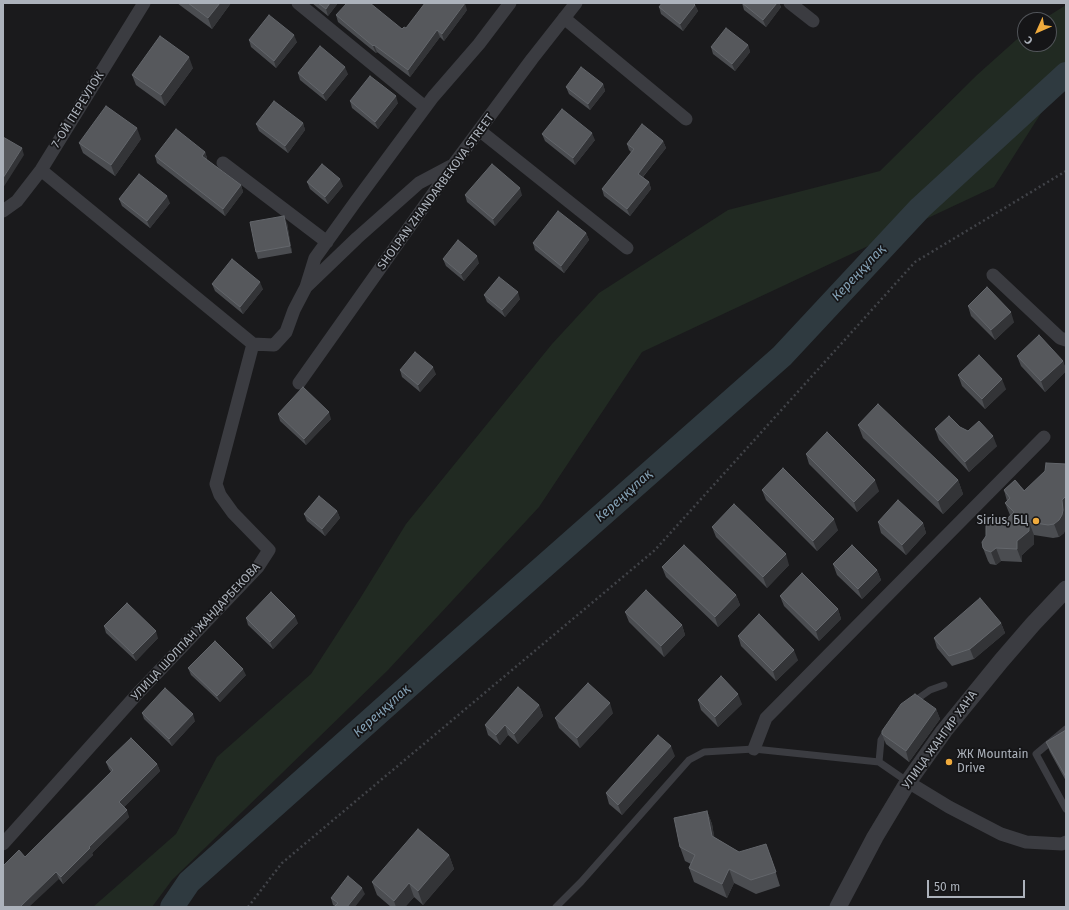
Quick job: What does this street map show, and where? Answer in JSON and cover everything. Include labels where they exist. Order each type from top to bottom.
[{"type":"street","name":"7-ОЙ ПЕРЕУЛОК","points":[[3,211],[17,201],[41,170],[144,3]]},
{"type":"street","points":[[298,3],[425,107]]},
{"type":"street","name":"SHOLPAN ZHANDARBEKOVA STREET","points":[[298,383],[454,164],[532,59],[576,3]]},
{"type":"street","points":[[790,3],[813,21]]},
{"type":"street","points":[[41,170],[253,344],[274,345],[286,332],[294,310],[306,287],[315,258],[425,107],[479,44],[504,5]]},
{"type":"street","points":[[564,18],[686,119]]},
{"type":"street","points":[[479,130],[627,248]]},
{"type":"street","points":[[224,163],[327,242]]},
{"type":"street","points":[[306,287],[357,238],[419,183],[454,164]]},
{"type":"street","points":[[993,275],[1060,338],[1066,340]]},
{"type":"street","name":"УЛИЦА ШОЛПАН ЖАНДАРБЕКОВА","points":[[3,844],[139,692],[258,567],[269,550],[233,513],[220,495],[216,484],[253,344]]},
{"type":"street","points":[[754,749],[766,718],[1044,437]]},
{"type":"street","name":"УЛИЦА ЖАНГИР ХАНА","points":[[838,907],[872,843],[908,782],[944,730],[968,699],[1033,624],[1066,589]]},
{"type":"street","points":[[908,782],[949,807],[1001,834],[1026,842],[1062,844],[1066,842]]},
{"type":"lane","points":[[906,707],[930,690],[944,685]]},
{"type":"lane","points":[[879,762],[881,740],[891,722]]},
{"type":"lane","points":[[1066,729],[1036,754],[1066,809]]},
{"type":"lane","points":[[556,907],[689,760],[704,752],[754,749],[879,762],[908,782]]},
{"type":"path","points":[[248,907],[282,863],[655,550],[916,262],[1066,171]]},
{"type":"shaded area","points":[[1066,5],[1066,81],[1059,85],[994,187],[642,352],[539,507],[388,670],[172,880],[152,907],[93,907],[176,834],[217,757],[311,674],[406,524],[552,344],[599,293],[728,210],[880,171],[977,75],[1017,39],[1017,52],[1057,52],[1057,12],[1055,12]]},
{"type":"building","points":[[188,3],[220,3],[208,18]]},
{"type":"building","points":[[318,3],[330,3],[326,9]]},
{"type":"building","points":[[347,3],[370,3],[402,29],[404,27],[406,28],[425,3],[465,3],[442,34],[437,30],[408,70],[374,45],[373,46],[336,15]]},
{"type":"building","points":[[662,3],[693,3],[695,5],[680,24],[659,7]]},
{"type":"building","points":[[742,3],[777,3],[763,20]]},
{"type":"building","points":[[269,15],[294,35],[274,61],[249,40]]},
{"type":"building","points":[[726,28],[748,45],[732,64],[711,47]]},
{"type":"building","points":[[160,36],[189,57],[161,95],[132,75]]},
{"type":"building","points":[[320,46],[345,67],[323,94],[298,73]]},
{"type":"building","points":[[581,67],[603,84],[588,104],[566,87]]},
{"type":"building","points":[[370,76],[396,96],[375,122],[350,101]]},
{"type":"building","points":[[274,101],[303,123],[285,146],[256,124]]},
{"type":"building","points":[[106,106],[137,128],[111,165],[79,143]]},
{"type":"building","points":[[562,109],[592,133],[573,158],[542,134]]},
{"type":"building","points":[[642,124],[663,141],[638,174],[649,182],[627,209],[602,189],[634,149],[627,144]]},
{"type":"building","points":[[176,129],[205,152],[202,156],[241,185],[223,209],[155,156]]},
{"type":"building","points":[[3,137],[22,148],[3,178]]},
{"type":"building","points":[[322,164],[340,179],[325,197],[307,182]]},
{"type":"building","points":[[492,164],[520,188],[493,219],[465,195]]},
{"type":"building","points":[[139,174],[167,196],[147,221],[119,199]]},
{"type":"building","points":[[558,211],[586,233],[561,266],[533,243]]},
{"type":"building","points":[[284,216],[290,246],[256,252],[250,222]]},
{"type":"building","points":[[458,240],[477,256],[461,274],[443,259]]},
{"type":"building","points":[[232,259],[260,282],[240,307],[212,284]]},
{"type":"building","points":[[499,277],[518,292],[502,310],[484,295]]},
{"type":"building","points":[[987,287],[1011,312],[991,330],[968,306]]},
{"type":"building","points":[[1039,335],[1063,361],[1041,381],[1017,356]]},
{"type":"building","points":[[415,352],[433,367],[418,385],[400,370]]},
{"type":"building","points":[[979,355],[1002,379],[982,399],[958,375]]},
{"type":"building","points":[[303,387],[329,412],[304,439],[278,414]]},
{"type":"building","points":[[878,404],[958,480],[938,501],[858,425]]},
{"type":"building","points":[[949,416],[960,427],[968,431],[979,421],[993,436],[965,462],[935,429]]},
{"type":"building","points":[[827,432],[875,480],[854,502],[806,454]]},
{"type":"building","name":"Sirius, БЦ","points":[[1046,463],[1066,464],[1066,496],[1062,500],[1063,510],[1059,520],[1054,524],[1048,525],[1029,522],[1029,531],[1017,541],[1017,549],[996,548],[991,552],[985,550],[982,542],[986,536],[986,519],[998,519],[1003,523],[1014,512],[1005,503],[1010,498],[1004,490],[1015,480],[1024,491],[1045,471]]},
{"type":"building","points":[[783,468],[834,519],[813,541],[762,490]]},
{"type":"building","points":[[319,496],[337,511],[322,529],[304,514]]},
{"type":"building","points":[[898,500],[923,523],[902,545],[878,522]]},
{"type":"building","points":[[734,504],[786,554],[763,577],[712,527]]},
{"type":"building","points":[[684,545],[736,595],[715,617],[662,567]]},
{"type":"building","points":[[852,545],[877,570],[858,589],[833,564]]},
{"type":"building","points":[[802,573],[838,609],[816,631],[780,596]]},
{"type":"building","points":[[646,590],[682,625],[661,646],[625,612]]},
{"type":"building","points":[[271,592],[295,616],[270,642],[246,618]]},
{"type":"building","points":[[980,598],[1001,623],[970,649],[949,656],[934,638]]},
{"type":"building","points":[[127,603],[156,631],[133,654],[104,626]]},
{"type":"building","points":[[759,614],[794,650],[773,671],[738,636]]},
{"type":"building","points":[[215,641],[243,669],[217,696],[188,668]]},
{"type":"building","points":[[721,676],[738,694],[715,717],[698,700]]},
{"type":"building","points":[[588,683],[610,703],[577,738],[555,718]]},
{"type":"building","points":[[518,687],[539,705],[514,734],[505,725],[496,735],[485,725]]},
{"type":"building","points":[[165,688],[193,714],[169,739],[142,713]]},
{"type":"building","points":[[915,694],[936,709],[906,751],[882,734],[882,731],[901,704]]},
{"type":"building","points":[[1066,730],[1066,777],[1046,742]]},
{"type":"building","points":[[658,735],[671,746],[618,805],[606,793]]},
{"type":"building","points":[[131,738],[157,764],[119,802],[127,810],[61,877],[56,872],[20,907],[3,907],[3,866],[19,850],[25,857],[113,770],[106,762]]},
{"type":"building","points":[[707,811],[712,836],[739,852],[766,844],[776,872],[751,880],[729,869],[722,884],[689,868],[695,855],[680,847],[674,818]]},
{"type":"building","points":[[418,829],[449,855],[418,891],[409,883],[394,901],[372,882]]},
{"type":"building","points":[[348,876],[362,888],[347,907],[334,907],[338,903],[331,898]]},
{"type":"waterway","name":"Кереңқұлақ","points":[[172,907],[189,882],[782,356],[920,208],[1066,74]]},
{"type":"place","name":"Sirius, БЦ","points":[[1036,521]]},
{"type":"place","name":"ЖК Mountain Drive","points":[[949,762]]}]
